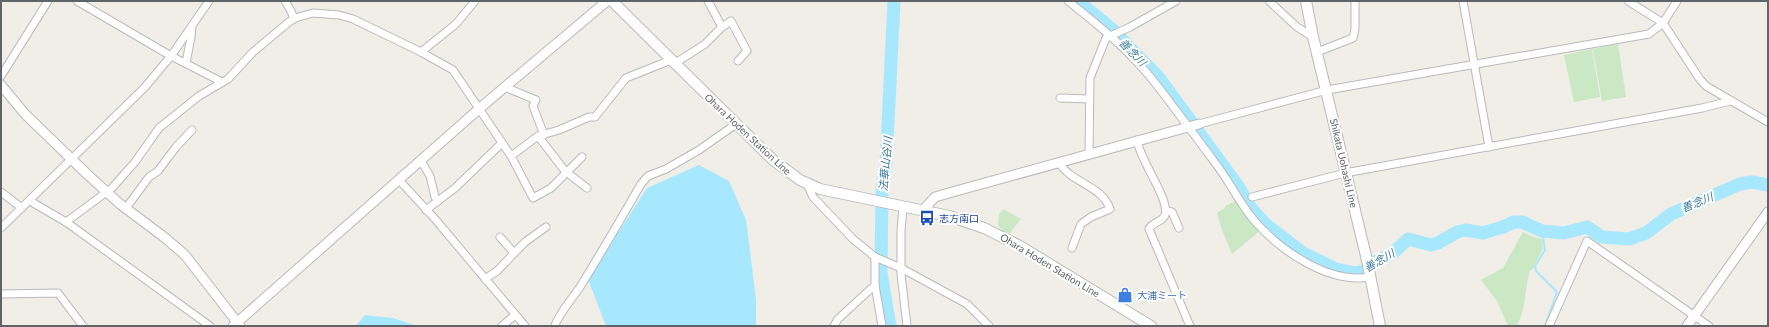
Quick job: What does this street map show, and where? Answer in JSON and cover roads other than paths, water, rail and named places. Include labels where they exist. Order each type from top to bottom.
[{"type":"main road","name":"Ohara Hoden Station Line","points":[[612,1],[672,62],[773,160],[793,176],[820,189],[965,220],[1006,238],[1151,326]]},
{"type":"main road","name":"Shikata Uohashi Line","points":[[1306,1],[1345,173],[1367,260],[1380,326]]},
{"type":"street","points":[[1,76],[48,1]]},
{"type":"street","points":[[78,1],[171,56],[222,82]]},
{"type":"street","points":[[1,228],[145,87],[171,56],[209,1]]},
{"type":"street","points":[[285,1],[294,19]]},
{"type":"street","points":[[421,52],[456,24],[475,1]]},
{"type":"street","points":[[1,85],[25,114],[72,160],[126,208],[185,255],[237,325],[480,108],[607,1]]},
{"type":"street","points":[[708,1],[722,27]]},
{"type":"street","points":[[1068,1],[1110,36],[1151,78],[1217,165],[1253,219],[1275,240],[1305,262],[1323,271],[1351,279],[1369,275]]},
{"type":"street","points":[[1089,153],[1090,78],[1106,38],[1123,31],[1176,1]]},
{"type":"street","points":[[1269,1],[1297,27],[1313,37]]},
{"type":"street","points":[[1317,52],[1353,38],[1355,29],[1355,1]]},
{"type":"street","points":[[1463,1],[1489,147]]},
{"type":"street","points":[[1628,1],[1663,23],[1699,78],[1706,86],[1768,122]]},
{"type":"street","points":[[922,211],[935,197],[1089,153],[1327,90],[1649,34],[1663,23],[1677,1]]},
{"type":"street","points":[[66,222],[112,188],[135,162],[159,128],[199,96],[228,79],[253,52],[271,36],[294,19],[312,13],[339,15],[353,19],[421,52],[453,70],[511,156],[533,198],[551,188],[582,157]]},
{"type":"street","points":[[511,156],[541,136],[589,117],[595,117],[626,78],[672,62],[705,44],[722,27],[731,21],[747,51],[738,61]]},
{"type":"street","points":[[186,63],[192,26]]},
{"type":"street","points":[[505,87],[536,100],[533,106],[541,136],[567,173],[587,188]]},
{"type":"street","points":[[1060,98],[1089,99]]},
{"type":"street","points":[[1252,197],[1345,173],[1702,108],[1730,101]]},
{"type":"street","points":[[555,326],[558,318],[568,307],[609,241],[641,184],[648,176],[666,169],[699,150],[736,124]]},
{"type":"street","points":[[126,208],[147,181],[158,171],[176,147],[192,130]]},
{"type":"street","points":[[1137,140],[1138,148],[1143,159],[1164,198],[1166,210],[1164,218],[1151,225],[1149,229],[1190,326]]},
{"type":"street","points":[[426,210],[455,188],[473,169],[502,143]]},
{"type":"street","points":[[421,161],[430,176],[435,197],[438,201]]},
{"type":"street","points":[[1060,162],[1063,169],[1104,197],[1110,209],[1091,217],[1081,224],[1072,248]]},
{"type":"street","points":[[399,180],[525,326]]},
{"type":"street","points":[[807,184],[813,197],[853,239],[875,256],[901,268],[967,304],[990,326]]},
{"type":"street","points":[[1,192],[22,208]]},
{"type":"street","points":[[30,200],[66,222],[210,326]]},
{"type":"street","points":[[901,206],[901,268],[907,326]]},
{"type":"street","points":[[1166,210],[1172,212],[1179,228]]},
{"type":"street","points":[[1688,326],[1768,212]]},
{"type":"street","points":[[486,280],[497,271],[525,242],[546,227]]},
{"type":"street","points":[[500,237],[514,253]]},
{"type":"street","points":[[1549,326],[1587,241],[1709,326]]},
{"type":"street","points":[[875,256],[875,285],[882,326]]},
{"type":"street","points":[[834,326],[838,319],[875,285]]},
{"type":"street","points":[[1,294],[58,293],[83,326]]},
{"type":"street","points":[[502,326],[515,315]]},
{"type":"water","points":[[699,165],[729,181],[746,220],[756,299],[756,326],[606,326],[588,279],[647,188]]},
{"type":"water","points":[[365,315],[393,318],[417,326],[356,326]]},
{"type":"waterway","name":"法華山谷川","points":[[890,326],[881,273],[882,189],[886,165],[894,1]]},
{"type":"waterway","name":"善念川","points":[[1078,1],[1113,30],[1160,79],[1238,186],[1251,208],[1264,223],[1303,253],[1336,269],[1355,273],[1364,271],[1376,262],[1393,253],[1408,239],[1431,245],[1438,243],[1457,232],[1466,230],[1483,233],[1514,222],[1522,222],[1542,231],[1564,233],[1587,227],[1602,237],[1629,239],[1646,233],[1671,214],[1740,184],[1752,182],[1768,185]]},
{"type":"waterway","points":[[1542,231],[1545,250],[1535,266],[1536,271],[1557,292],[1545,326]]},
{"type":"place","name":"志方南口","points":[[927,218]]},
{"type":"place","name":"大浦ミート","points":[[1125,295]]}]
